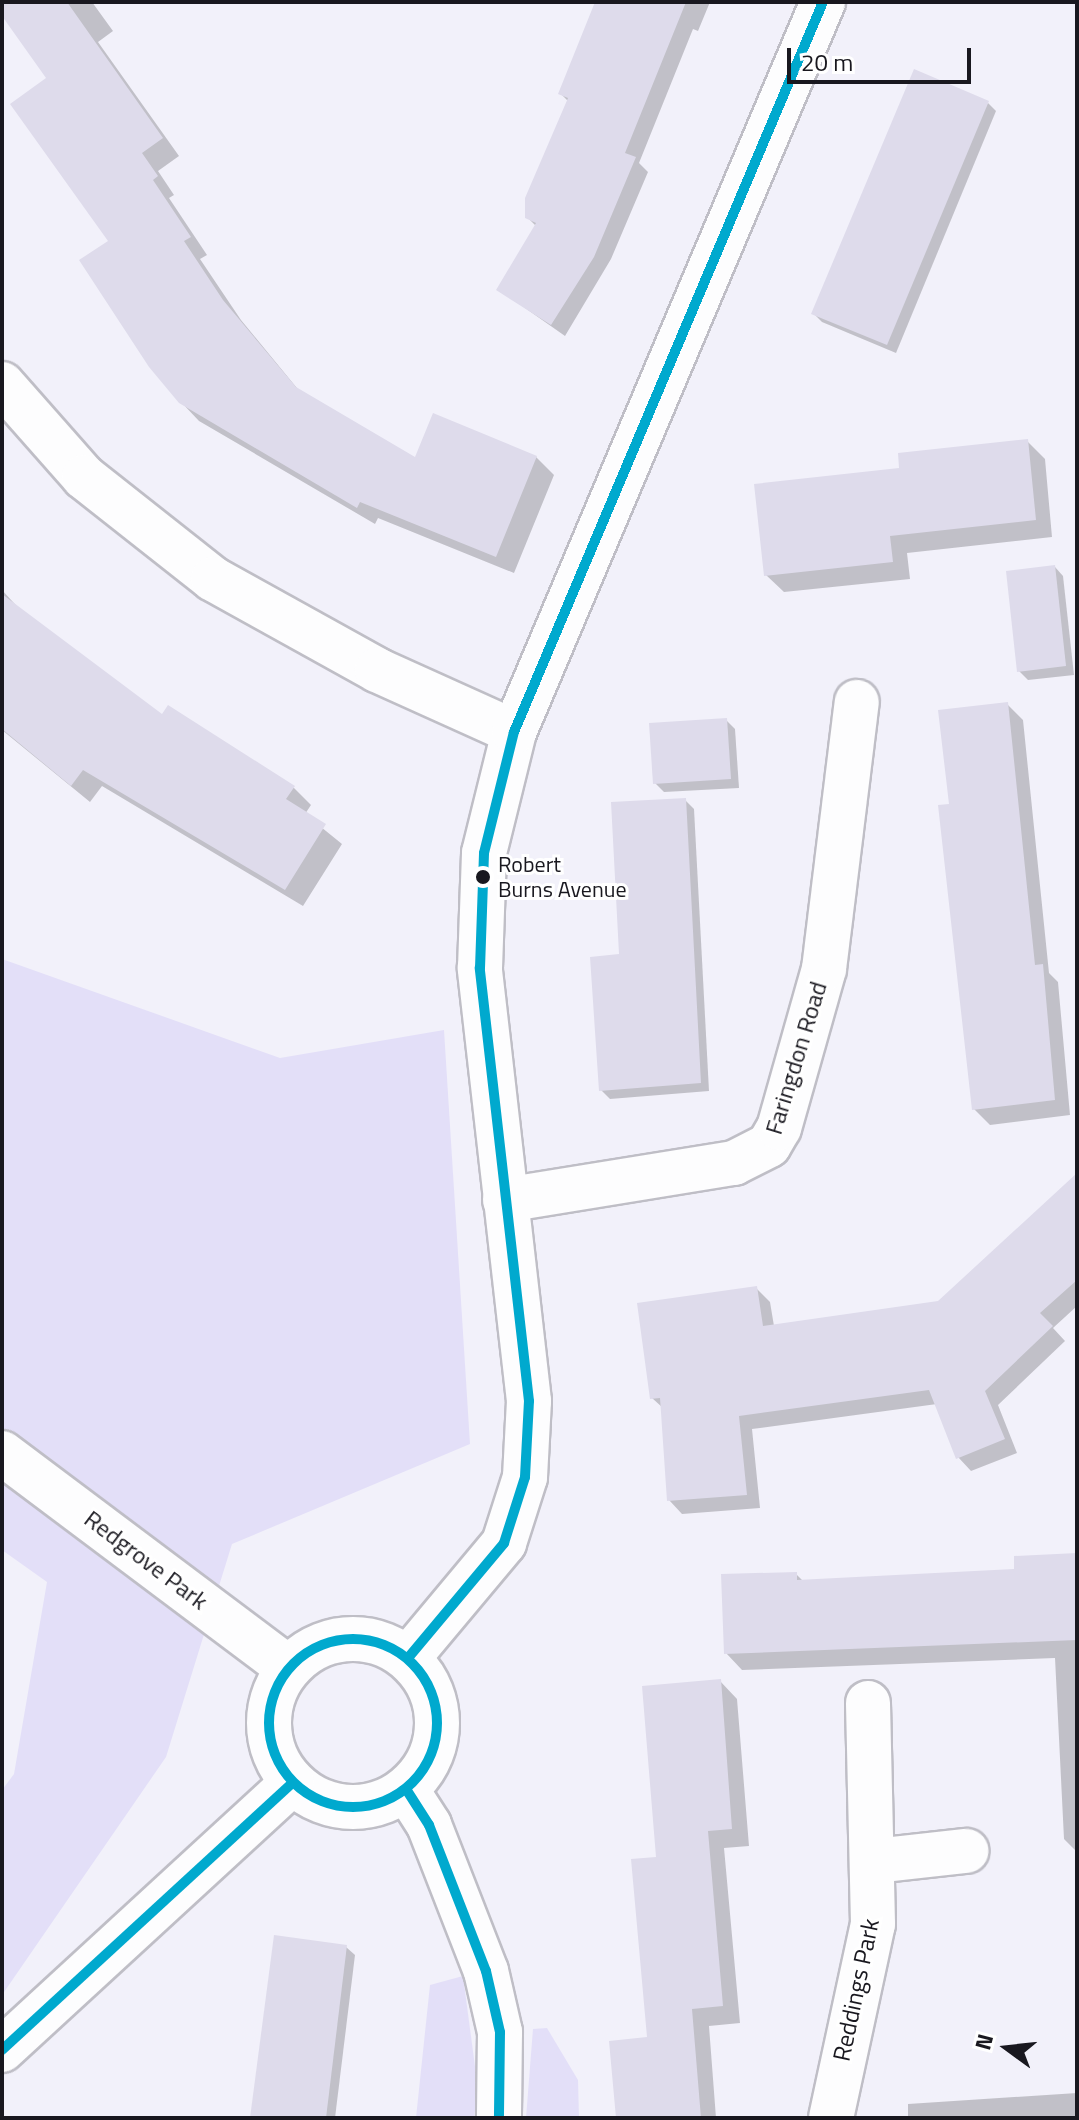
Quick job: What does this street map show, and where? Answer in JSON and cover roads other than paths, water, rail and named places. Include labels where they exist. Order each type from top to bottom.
[{"type":"street","points":[[408,1658],[504,1543],[525,1477],[529,1401],[480,968],[484,853],[514,732],[823,2]]},
{"type":"street","points":[[2,384],[84,477],[213,579],[377,670],[514,732]]},
{"type":"street","name":"Faringdon Road","points":[[505,1200],[734,1163],[769,1145],[779,1128],[824,969],[857,702]]},
{"type":"street","name":"Redgrove Park","points":[[2,1453],[288,1668]]},
{"type":"street","points":[[368,1638],[408,1658],[430,1687],[438,1724],[430,1760],[406,1789],[368,1807],[328,1804],[292,1783],[271,1747],[269,1705],[288,1668],[323,1642],[368,1638]]},
{"type":"street","name":"Reddings Park","points":[[831,2118],[873,1924],[875,1861],[868,1703]]},
{"type":"street","points":[[2,2050],[292,1783]]},
{"type":"street","points":[[406,1789],[429,1825],[482,1957],[500,2032],[499,2118]]},
{"type":"street","points":[[875,1861],[966,1851]]},
{"type":"place","name":"Robert Burns Avenue","points":[[483,877]]}]
